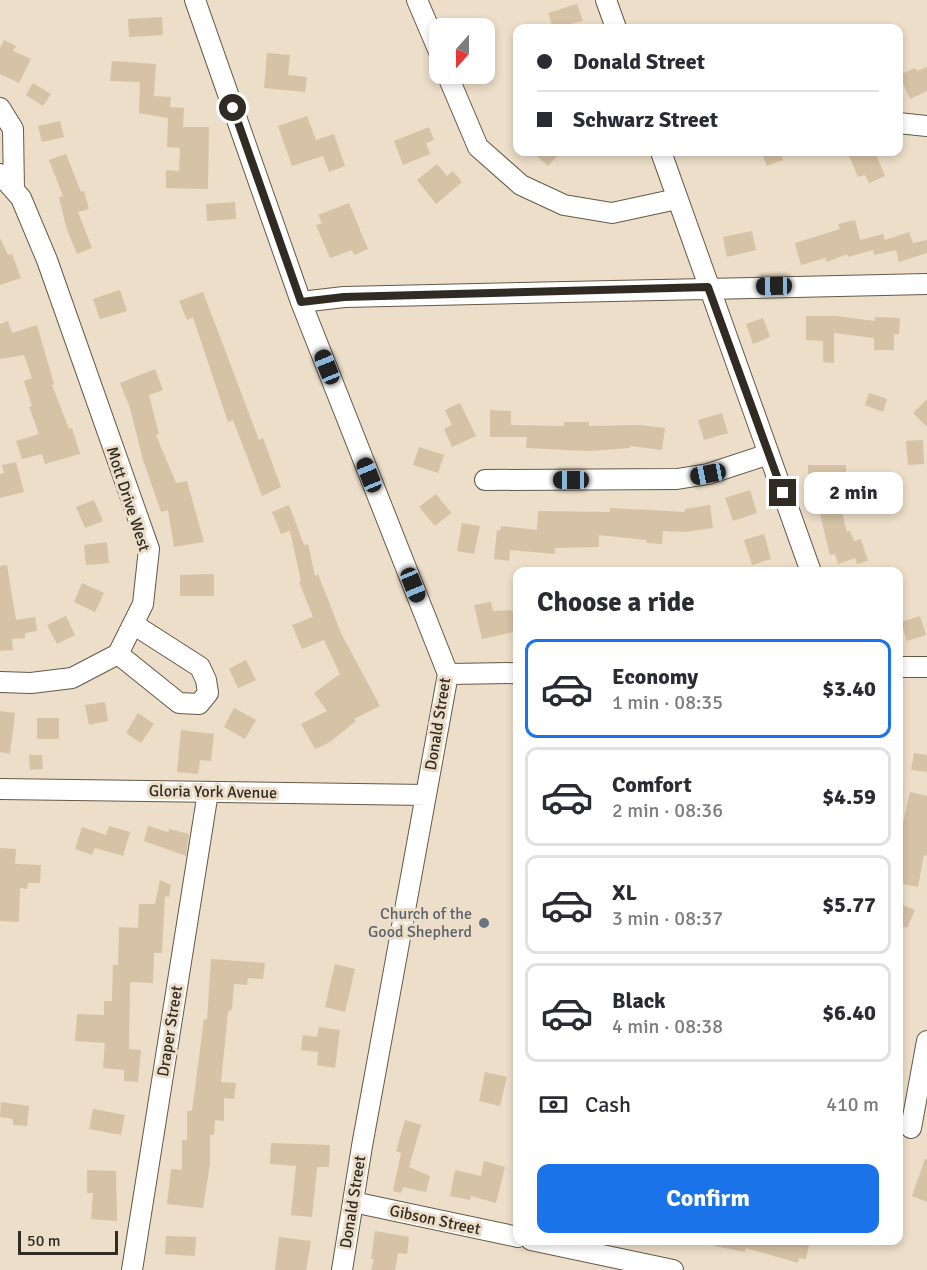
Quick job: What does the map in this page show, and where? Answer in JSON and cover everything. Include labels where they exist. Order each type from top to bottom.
[{"type":"street","name":"Donald Street","points":[[195,0],[301,302],[448,674],[342,1270]]},
{"type":"street","points":[[417,0],[429,28]]},
{"type":"street","points":[[606,0],[615,24]]},
{"type":"street","points":[[451,84],[478,147],[521,185],[564,205],[612,213],[677,199]]},
{"type":"street","points":[[0,108],[7,115],[13,129],[14,190]]},
{"type":"street","points":[[903,124],[927,126]]},
{"type":"street","points":[[662,156],[809,567]]},
{"type":"street","name":"Mott Drive West","points":[[0,174],[21,198],[47,260],[149,549],[142,604],[118,654]]},
{"type":"street","points":[[301,302],[344,297],[708,287],[927,284]]},
{"type":"street","points":[[485,480],[678,480],[708,474],[769,454]]},
{"type":"street","points":[[0,682],[31,683],[72,678],[118,654],[179,703],[199,704],[208,693],[206,680],[200,667],[133,624]]},
{"type":"street","points":[[903,668],[927,667]]},
{"type":"street","points":[[448,674],[513,673]]},
{"type":"street","name":"Gloria York Avenue","points":[[0,789],[426,795]]},
{"type":"street","name":"Draper Street","points":[[132,1270],[208,792]]},
{"type":"street","points":[[912,1129],[927,1041]]},
{"type":"street","name":"Gibson Street","points":[[354,1202],[513,1237]]},
{"type":"street","points":[[548,1245],[617,1265],[673,1270]]},
{"type":"building","points":[[577,4],[583,21],[552,24],[548,13]]},
{"type":"building","points":[[162,17],[163,35],[129,37],[128,19]]},
{"type":"building","points":[[4,40],[16,46],[13,51],[31,59],[19,83],[0,74],[0,48]]},
{"type":"building","points":[[267,53],[290,55],[288,75],[307,77],[305,92],[264,88]]},
{"type":"building","points":[[112,61],[156,64],[154,96],[171,97],[170,107],[184,108],[183,127],[209,127],[208,189],[166,188],[166,170],[179,171],[180,148],[167,147],[168,118],[139,113],[140,82],[110,81]]},
{"type":"building","points":[[927,67],[927,91],[910,99],[903,84],[903,73],[915,68],[917,71]]},
{"type":"building","points":[[33,83],[51,94],[43,106],[26,95]]},
{"type":"building","points":[[307,116],[316,140],[334,134],[345,166],[329,172],[323,156],[292,166],[278,126]]},
{"type":"building","points":[[60,121],[64,137],[42,142],[38,126]]},
{"type":"building","points":[[429,127],[434,140],[426,143],[430,154],[403,165],[394,141]]},
{"type":"building","points":[[66,154],[81,192],[84,191],[89,209],[78,212],[92,248],[77,254],[66,227],[59,197],[63,196],[49,160]]},
{"type":"building","points":[[537,156],[557,156],[548,166]]},
{"type":"building","points":[[763,156],[782,156],[783,160],[767,166]]},
{"type":"building","points":[[849,156],[877,156],[885,176],[869,183],[865,175],[858,177]]},
{"type":"building","points":[[437,164],[447,176],[453,171],[462,182],[436,204],[417,180]]},
{"type":"building","points":[[235,202],[236,219],[207,221],[206,204]]},
{"type":"building","points":[[349,203],[368,249],[354,255],[352,250],[330,258],[316,225],[322,223],[318,215]]},
{"type":"building","points":[[855,220],[860,240],[883,234],[885,240],[909,232],[913,243],[927,240],[927,253],[899,262],[896,250],[874,255],[873,250],[848,257],[847,254],[827,262],[825,258],[801,265],[795,243],[840,229],[838,224]]},
{"type":"building","points":[[752,231],[756,250],[727,257],[723,237]]},
{"type":"building","points":[[0,238],[8,255],[12,254],[21,278],[0,285]]},
{"type":"building","points":[[120,290],[127,311],[100,319],[93,299]]},
{"type":"building","points":[[203,292],[259,440],[263,438],[281,487],[262,496],[233,420],[228,422],[193,317],[187,320],[179,301]]},
{"type":"building","points":[[806,316],[837,316],[875,321],[875,317],[900,318],[899,334],[894,334],[894,350],[874,350],[874,338],[834,333],[834,363],[823,362],[823,341],[806,340]]},
{"type":"building","points":[[763,318],[770,337],[753,344],[746,324]]},
{"type":"building","points":[[8,321],[12,333],[37,325],[54,384],[52,385],[69,429],[72,428],[80,454],[45,464],[42,454],[22,459],[16,441],[39,434],[29,407],[32,406],[24,381],[32,378],[24,355],[0,359],[0,324]]},
{"type":"building","points":[[155,369],[163,390],[149,395],[159,434],[156,435],[176,483],[187,481],[204,542],[174,547],[168,510],[161,512],[143,460],[130,408],[120,383]]},
{"type":"building","points":[[869,393],[887,399],[883,412],[865,405]]},
{"type":"building","points":[[927,399],[927,427],[913,413]]},
{"type":"building","points":[[460,403],[476,436],[452,447],[444,429],[452,425],[445,410]]},
{"type":"building","points":[[490,410],[511,411],[511,425],[564,426],[564,422],[589,422],[589,426],[640,425],[665,428],[662,450],[630,446],[630,448],[589,451],[526,448],[527,437],[490,437]]},
{"type":"building","points":[[722,413],[728,433],[704,440],[698,420]]},
{"type":"building","points":[[923,440],[924,464],[908,465],[906,441]]},
{"type":"building","points":[[419,447],[444,455],[438,473],[413,465]]},
{"type":"building","points":[[16,462],[24,492],[0,498],[0,474],[4,473],[2,465]]},
{"type":"building","points":[[808,465],[846,465],[846,485],[835,485],[847,532],[850,531],[854,541],[861,539],[868,561],[857,564],[855,558],[838,564],[835,554],[830,555],[813,485],[808,485]]},
{"type":"building","points":[[750,490],[757,513],[733,521],[725,498]]},
{"type":"building","points":[[436,494],[451,513],[435,526],[419,507]]},
{"type":"building","points":[[94,500],[103,521],[85,528],[76,507]]},
{"type":"building","points":[[289,505],[304,545],[308,544],[315,576],[318,574],[341,633],[380,706],[354,719],[356,721],[330,742],[315,749],[301,724],[327,711],[314,693],[340,674],[324,640],[302,649],[292,625],[313,617],[299,582],[301,581],[290,531],[281,534],[272,512]]},
{"type":"building","points":[[710,505],[713,528],[686,532],[663,531],[662,544],[646,543],[647,540],[599,535],[599,547],[555,548],[555,554],[510,550],[509,561],[494,559],[497,530],[500,531],[501,526],[537,530],[538,511],[610,512],[610,508],[685,512],[685,509]]},
{"type":"building","points":[[462,523],[480,526],[474,554],[457,551]]},
{"type":"building","points":[[764,534],[771,559],[752,565],[744,540]]},
{"type":"building","points":[[107,542],[109,563],[86,565],[84,545]]},
{"type":"building","points":[[7,565],[16,620],[35,617],[37,631],[25,633],[25,638],[12,639],[13,650],[0,651],[0,566]]},
{"type":"building","points":[[214,574],[214,596],[180,596],[180,575]]},
{"type":"building","points":[[82,583],[104,593],[95,612],[74,602]]},
{"type":"building","points":[[491,602],[493,611],[513,610],[513,632],[482,639],[474,605]]},
{"type":"building","points":[[66,616],[75,635],[57,644],[47,625]]},
{"type":"building","points":[[920,616],[926,635],[907,641],[903,621]]},
{"type":"building","points":[[246,660],[256,680],[238,688],[229,669]]},
{"type":"building","points":[[105,702],[108,721],[89,725],[85,705]]},
{"type":"building","points":[[234,708],[256,720],[245,739],[224,727]]},
{"type":"building","points":[[0,711],[15,713],[10,754],[0,752]]},
{"type":"building","points":[[138,713],[154,724],[141,743],[126,733]]},
{"type":"building","points":[[37,718],[59,718],[59,739],[37,739]]},
{"type":"building","points":[[181,730],[214,734],[211,761],[200,760],[198,774],[177,772]]},
{"type":"building","points":[[914,753],[927,755],[927,772],[911,770]]},
{"type":"building","points":[[29,755],[42,755],[43,769],[30,770]]},
{"type":"building","points":[[910,792],[927,796],[927,856],[924,855],[918,887],[903,884],[903,823]]},
{"type":"building","points":[[109,826],[130,832],[123,856],[95,848],[92,855],[75,849],[82,827],[106,835]]},
{"type":"building","points":[[148,826],[168,832],[169,829],[189,834],[186,856],[144,841]]},
{"type":"building","points":[[0,848],[16,849],[15,864],[41,865],[40,883],[28,883],[27,889],[20,888],[19,922],[0,921]]},
{"type":"building","points":[[160,880],[171,885],[169,897],[165,896],[162,953],[154,953],[153,983],[130,982],[129,1049],[141,1050],[138,1082],[124,1081],[124,1070],[103,1068],[105,1043],[75,1041],[77,1014],[104,1015],[104,1001],[112,1001],[113,965],[118,965],[119,927],[138,928],[139,904],[155,904]]},
{"type":"building","points":[[903,905],[915,910],[907,928],[903,926]]},
{"type":"building","points":[[211,959],[265,963],[263,979],[248,978],[247,985],[234,984],[232,1009],[228,1012],[221,1082],[236,1083],[234,1099],[224,1098],[224,1121],[215,1120],[214,1135],[210,1135],[210,1164],[203,1208],[167,1204],[171,1169],[182,1170],[182,1140],[187,1140],[187,1111],[192,1111],[204,1019],[207,1020]]},
{"type":"building","points":[[335,964],[355,969],[345,1012],[325,1007]]},
{"type":"building","points":[[319,1027],[340,1030],[335,1068],[317,1065],[318,1052],[301,1050],[303,1035],[317,1037]]},
{"type":"building","points":[[485,1072],[507,1077],[500,1106],[479,1101]]},
{"type":"building","points":[[1,1102],[29,1106],[27,1126],[13,1125],[13,1119],[0,1117]]},
{"type":"building","points":[[93,1109],[125,1115],[121,1135],[89,1129]]},
{"type":"building","points":[[405,1120],[421,1125],[409,1167],[430,1176],[426,1192],[403,1187],[401,1193],[393,1191],[401,1153],[396,1151]]},
{"type":"building","points":[[271,1143],[330,1145],[329,1167],[317,1167],[312,1217],[291,1215],[296,1166],[270,1164]]},
{"type":"building","points":[[925,1159],[927,1159],[927,1202],[912,1196]]},
{"type":"building","points":[[484,1161],[505,1167],[496,1203],[471,1196],[470,1200],[450,1196],[455,1170],[481,1176]]},
{"type":"building","points":[[87,1170],[116,1171],[117,1221],[91,1219],[93,1193],[87,1193]]},
{"type":"building","points":[[375,1231],[409,1237],[407,1254],[398,1253],[395,1270],[371,1270],[374,1259],[371,1259]]},
{"type":"building","points":[[166,1236],[196,1237],[195,1256],[165,1254]]},
{"type":"building","points":[[279,1237],[311,1241],[306,1270],[275,1270]]},
{"type":"building","points":[[809,1245],[806,1259],[799,1258],[798,1263],[746,1248],[745,1252],[714,1246]]},
{"type":"place","name":"Church of the Good Shepherd","points":[[484,923]]},
{"type":"route","points":[[233,108],[301,302],[344,297],[708,287],[783,493]]}]
